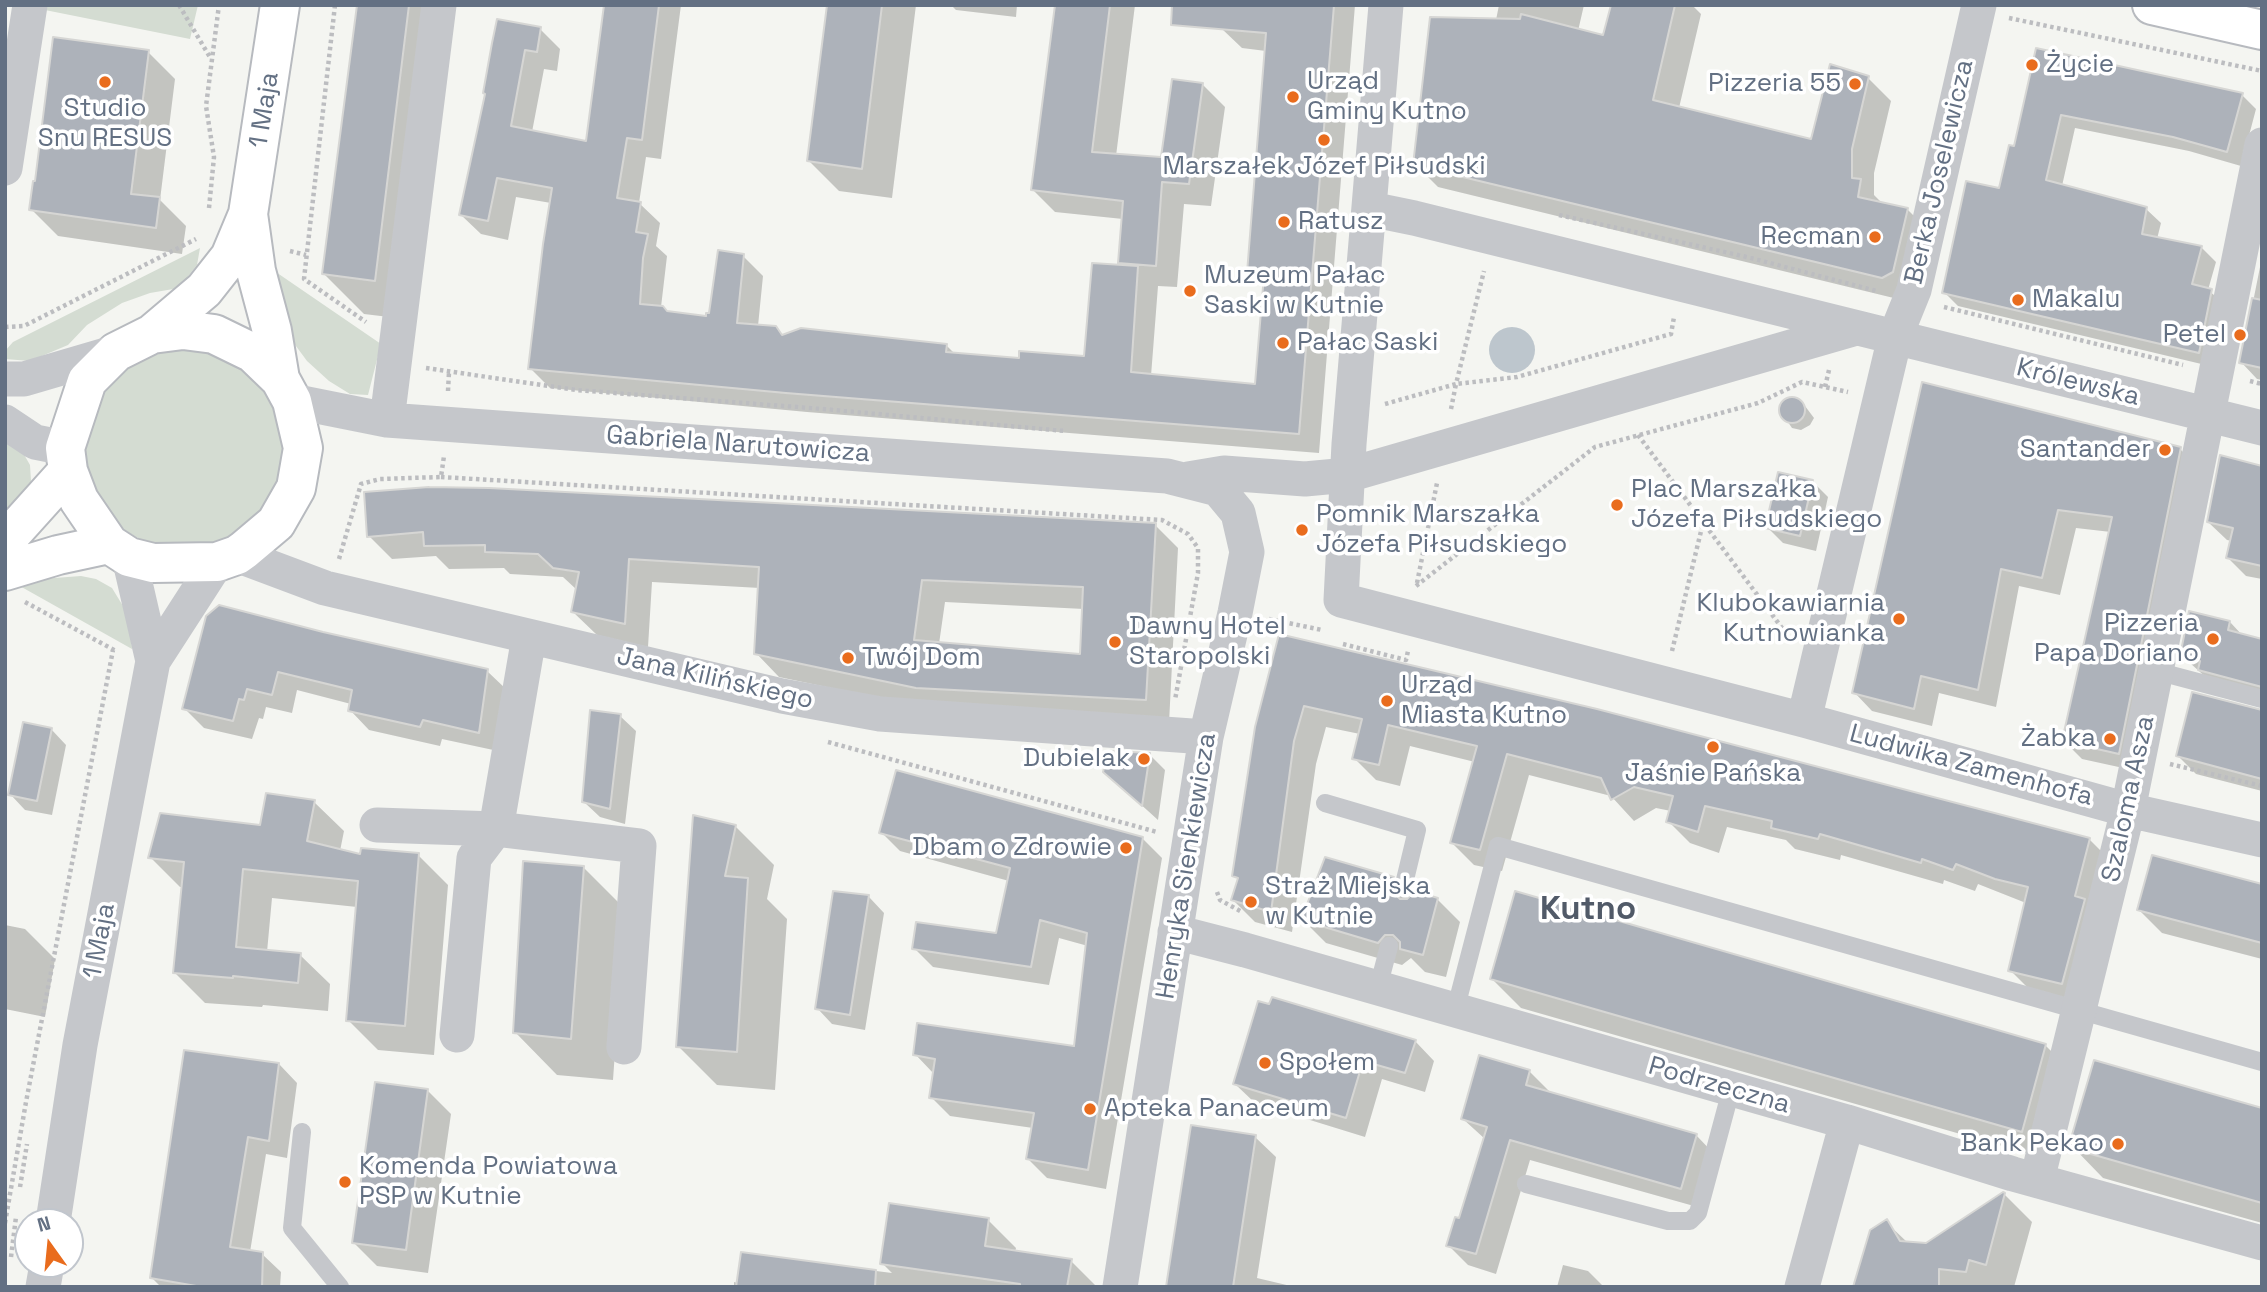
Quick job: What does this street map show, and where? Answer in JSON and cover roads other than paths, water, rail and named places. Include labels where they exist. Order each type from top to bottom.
[{"type":"street","points":[[5,168],[30,5]]},
{"type":"street","name":"1 Maja","points":[[152,334],[204,290],[230,257],[248,214],[280,5]]},
{"type":"street","points":[[387,420],[439,5]]},
{"type":"street","points":[[1370,209],[1895,337],[1804,720],[1408,634],[1341,600],[1352,413],[1385,5]]},
{"type":"street","name":"Berka Joselewicza","points":[[1895,337],[1913,290],[1979,5]]},
{"type":"street","points":[[2152,5],[2262,30]]},
{"type":"street","name":"Szaloma Asza","points":[[2037,1180],[2128,810],[2262,145]]},
{"type":"street","name":"1 Maja","points":[[248,214],[256,271],[286,390]]},
{"type":"street","points":[[1185,479],[1224,472],[1305,479],[1348,475],[1855,328]]},
{"type":"street","points":[[5,379],[24,379],[116,352],[152,334],[183,330],[214,334],[253,353],[286,390],[303,448],[296,488],[276,523],[227,558],[153,563],[119,551],[58,555],[5,571]]},
{"type":"street","name":"Królewska","points":[[1895,337],[2262,428]]},
{"type":"street","points":[[5,541],[66,460],[87,381],[116,352]]},
{"type":"street","name":"Gabriela Narutowicza","points":[[286,390],[387,420],[1185,479]]},
{"type":"street","points":[[5,422],[66,460],[79,500],[119,551]]},
{"type":"street","name":"Henryka Sienkiewicza","points":[[1120,1287],[1206,737],[1247,552],[1238,513],[1218,489],[1185,479]]},
{"type":"street","name":"1 Maja","points":[[119,551],[153,661]]},
{"type":"street","name":"1 Maja","points":[[55,1208],[80,1045],[153,661],[227,558]]},
{"type":"street","name":"Jana Kilińskiego","points":[[227,558],[325,588],[529,637],[782,696],[880,714],[1206,737]]},
{"type":"street","points":[[457,1035],[474,858],[496,829],[529,637]]},
{"type":"street","name":"Ludwika Zamenhofa","points":[[1804,720],[2128,810],[2262,840]]},
{"type":"street","points":[[377,825],[496,829],[639,846],[624,1047]]},
{"type":"street","name":"Podrzeczna","points":[[1175,932],[1847,1122],[2037,1180],[2262,1243]]},
{"type":"street","points":[[1802,1287],[1847,1122]]},
{"type":"lane","points":[[2156,671],[2262,699]]},
{"type":"lane","points":[[1325,803],[1417,830],[1404,888]]},
{"type":"lane","points":[[1455,1011],[1498,846],[2262,1062]]},
{"type":"lane","points":[[1378,988],[1389,946]]},
{"type":"lane","points":[[1526,1184],[1668,1221],[1690,1221],[1698,1213],[1731,1090]]},
{"type":"lane","points":[[302,1132],[292,1228],[340,1287]]},
{"type":"place","name":"Życie","points":[[2032,65]]},
{"type":"place","name":"Studio Snu RESUS","points":[[105,82]]},
{"type":"place","name":"Pizzeria 55","points":[[1855,84]]},
{"type":"place","name":"Urząd Gminy Kutno","points":[[1293,97]]},
{"type":"place","name":"Marszałek Józef Piłsudski","points":[[1324,140]]},
{"type":"place","name":"Ratusz","points":[[1284,222]]},
{"type":"place","name":"Recman","points":[[1875,237]]},
{"type":"place","name":"Muzeum Pałac Saski w Kutnie","points":[[1190,291]]},
{"type":"place","name":"Makalu","points":[[2018,300]]},
{"type":"place","name":"Petel","points":[[2240,335]]},
{"type":"place","name":"Pałac Saski","points":[[1283,343]]},
{"type":"place","name":"Santander","points":[[2165,450]]},
{"type":"place","name":"Plac Marszałka Józefa Piłsudskiego","points":[[1617,505]]},
{"type":"place","name":"Pomnik Marszałka Józefa Piłsudskiego","points":[[1302,530]]},
{"type":"place","name":"Klubokawiarnia Kutnowianka","points":[[1899,619]]},
{"type":"place","name":"Pizzeria Papa Doriano","points":[[2213,639]]},
{"type":"place","name":"Dawny Hotel Staropolski","points":[[1115,642]]},
{"type":"place","name":"Twój Dom","points":[[848,658]]},
{"type":"place","name":"Urząd Miasta Kutno","points":[[1387,701]]},
{"type":"place","name":"Żabka","points":[[2110,739]]},
{"type":"place","name":"Jaśnie Pańska","points":[[1713,747]]},
{"type":"place","name":"Dubielak","points":[[1144,759]]},
{"type":"place","name":"Dbam o Zdrowie","points":[[1126,848]]},
{"type":"place","name":"Straż Miejska w Kutnie","points":[[1251,902]]},
{"type":"place","name":"Społem","points":[[1265,1063]]},
{"type":"place","name":"Apteka Panaceum","points":[[1090,1109]]},
{"type":"place","name":"Bank Pekao","points":[[2118,1144]]},
{"type":"place","name":"Komenda Powiatowa PSP w Kutnie","points":[[345,1182]]},
{"type":"district","name":"Kutno","points":[[1588,910]]}]
